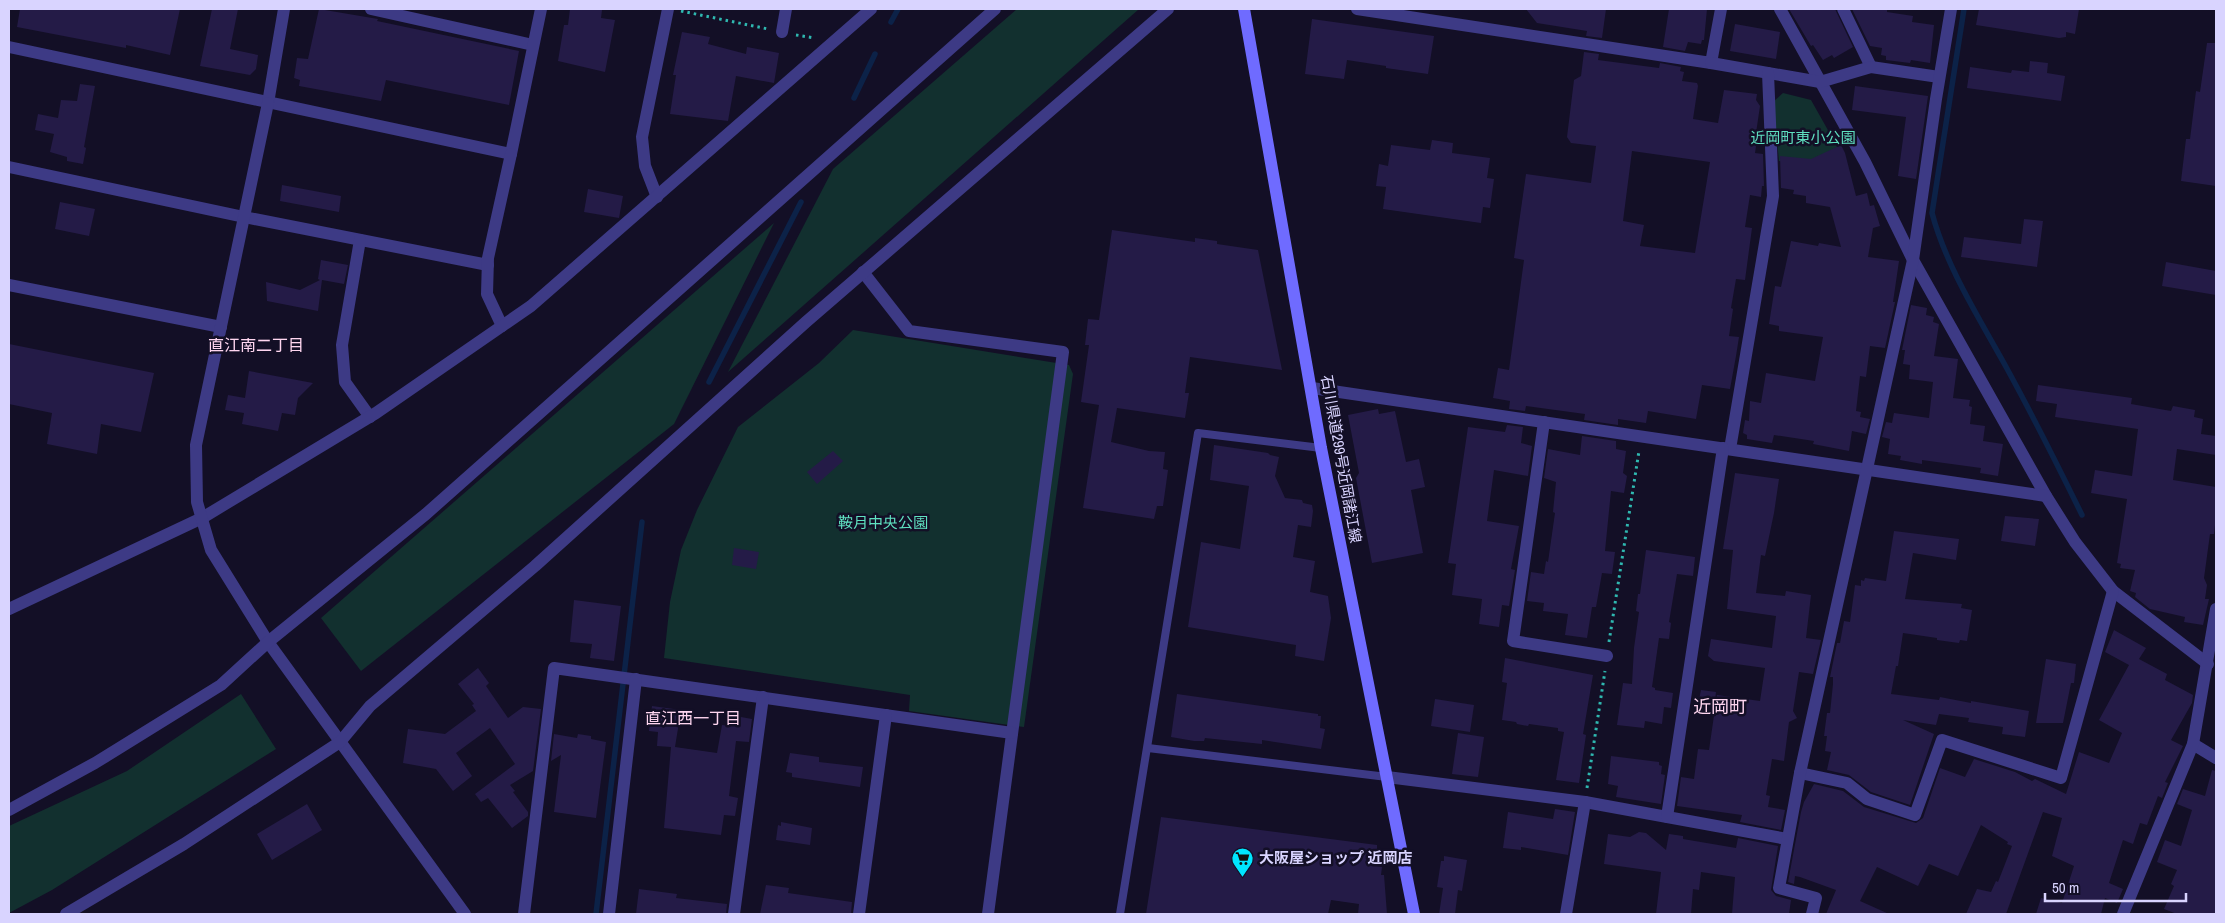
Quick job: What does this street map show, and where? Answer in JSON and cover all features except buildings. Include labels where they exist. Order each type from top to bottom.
[{"type":"main road","name":"石川県道299号近岡諸江線","points":[[1244,9],[1312,388],[1321,448],[1414,914]]},
{"type":"street","points":[[284,9],[268,103],[196,445],[197,502],[211,550],[268,642],[465,914]]},
{"type":"street","points":[[371,9],[534,45]]},
{"type":"street","points":[[502,326],[487,294],[488,265],[541,9]]},
{"type":"street","points":[[657,196],[645,166],[642,137],[668,9]]},
{"type":"street","points":[[782,32],[786,9]]},
{"type":"street","points":[[9,609],[202,518],[370,417],[531,306],[871,9]]},
{"type":"street","points":[[9,810],[95,763],[221,685],[268,642],[426,514],[995,9]]},
{"type":"street","points":[[66,914],[184,844],[340,742],[370,706],[535,566],[863,272],[1168,9]]},
{"type":"street","points":[[1358,9],[1711,63],[1820,82],[1871,66],[1939,77]]},
{"type":"street","points":[[1711,63],[1721,9]]},
{"type":"street","points":[[1780,9],[1866,162],[1913,260],[2046,496],[2075,542],[2113,591],[2208,664]]},
{"type":"street","points":[[1842,9],[1871,66]]},
{"type":"street","points":[[1812,914],[1816,898],[1779,888],[1800,773],[1913,260],[1939,77],[1951,9]]},
{"type":"street","points":[[9,47],[511,154]]},
{"type":"street","points":[[1667,817],[1727,448],[1773,196],[1768,73]]},
{"type":"street","points":[[9,167],[244,217],[488,265]]},
{"type":"street","points":[[360,240],[342,345],[345,382],[370,417]]},
{"type":"street","points":[[863,272],[909,331],[1062,352],[988,914]]},
{"type":"street","points":[[9,285],[221,327]]},
{"type":"street","points":[[1312,388],[2046,496]]},
{"type":"street","points":[[1544,422],[1513,641],[1607,656]]},
{"type":"street","points":[[1800,773],[1847,783],[1867,799],[1915,816],[1942,740],[2061,778],[2113,591]]},
{"type":"street","points":[[2123,914],[2193,744],[2214,638],[2216,609]]},
{"type":"street","points":[[524,914],[554,668],[1012,733]]},
{"type":"street","points":[[609,914],[636,679]]},
{"type":"street","points":[[734,914],[763,697]]},
{"type":"street","points":[[859,914],[886,715]]},
{"type":"street","points":[[2193,744],[2216,758]]},
{"type":"street","points":[[1387,778],[1585,802],[1787,838]]},
{"type":"street","points":[[1566,914],[1585,802]]},
{"type":"lane","points":[[1120,914],[1198,433],[1321,448]]},
{"type":"lane","points":[[1148,748],[1387,778]]},
{"type":"path","points":[[672,9],[834,42]]},
{"type":"path","points":[[1585,802],[1639,449],[1638,435]]},
{"type":"green space","points":[[1017,9],[1139,9],[728,372],[833,169]]},
{"type":"green space","name":"近岡町東小公園","points":[[1783,93],[1811,100],[1838,148],[1806,166],[1779,161],[1773,102]]},
{"type":"green space","points":[[774,223],[674,424],[361,671],[321,618]]},
{"type":"green space","name":"鞍月中央公園","points":[[853,330],[1069,365],[1073,374],[1024,727],[909,711],[910,695],[664,658],[670,602],[681,550],[697,510],[738,427],[819,363]]},
{"type":"green space","points":[[241,694],[276,749],[52,890],[9,913],[9,826],[127,771]]},
{"type":"waterway","points":[[891,22],[898,9]]},
{"type":"waterway","points":[[1964,9],[1932,213],[1954,272],[2025,402],[2082,515]]},
{"type":"waterway","points":[[854,98],[875,54]]},
{"type":"waterway","points":[[709,382],[801,202]]},
{"type":"waterway","points":[[596,914],[642,522]]},
{"type":"place","name":"大阪屋ショップ 近岡店","points":[[1243,877]]},
{"type":"district","name":"直江南二丁目","points":[[256,345]]},
{"type":"district","name":"近岡町","points":[[1720,707]]},
{"type":"district","name":"直江西一丁目","points":[[693,718]]}]
